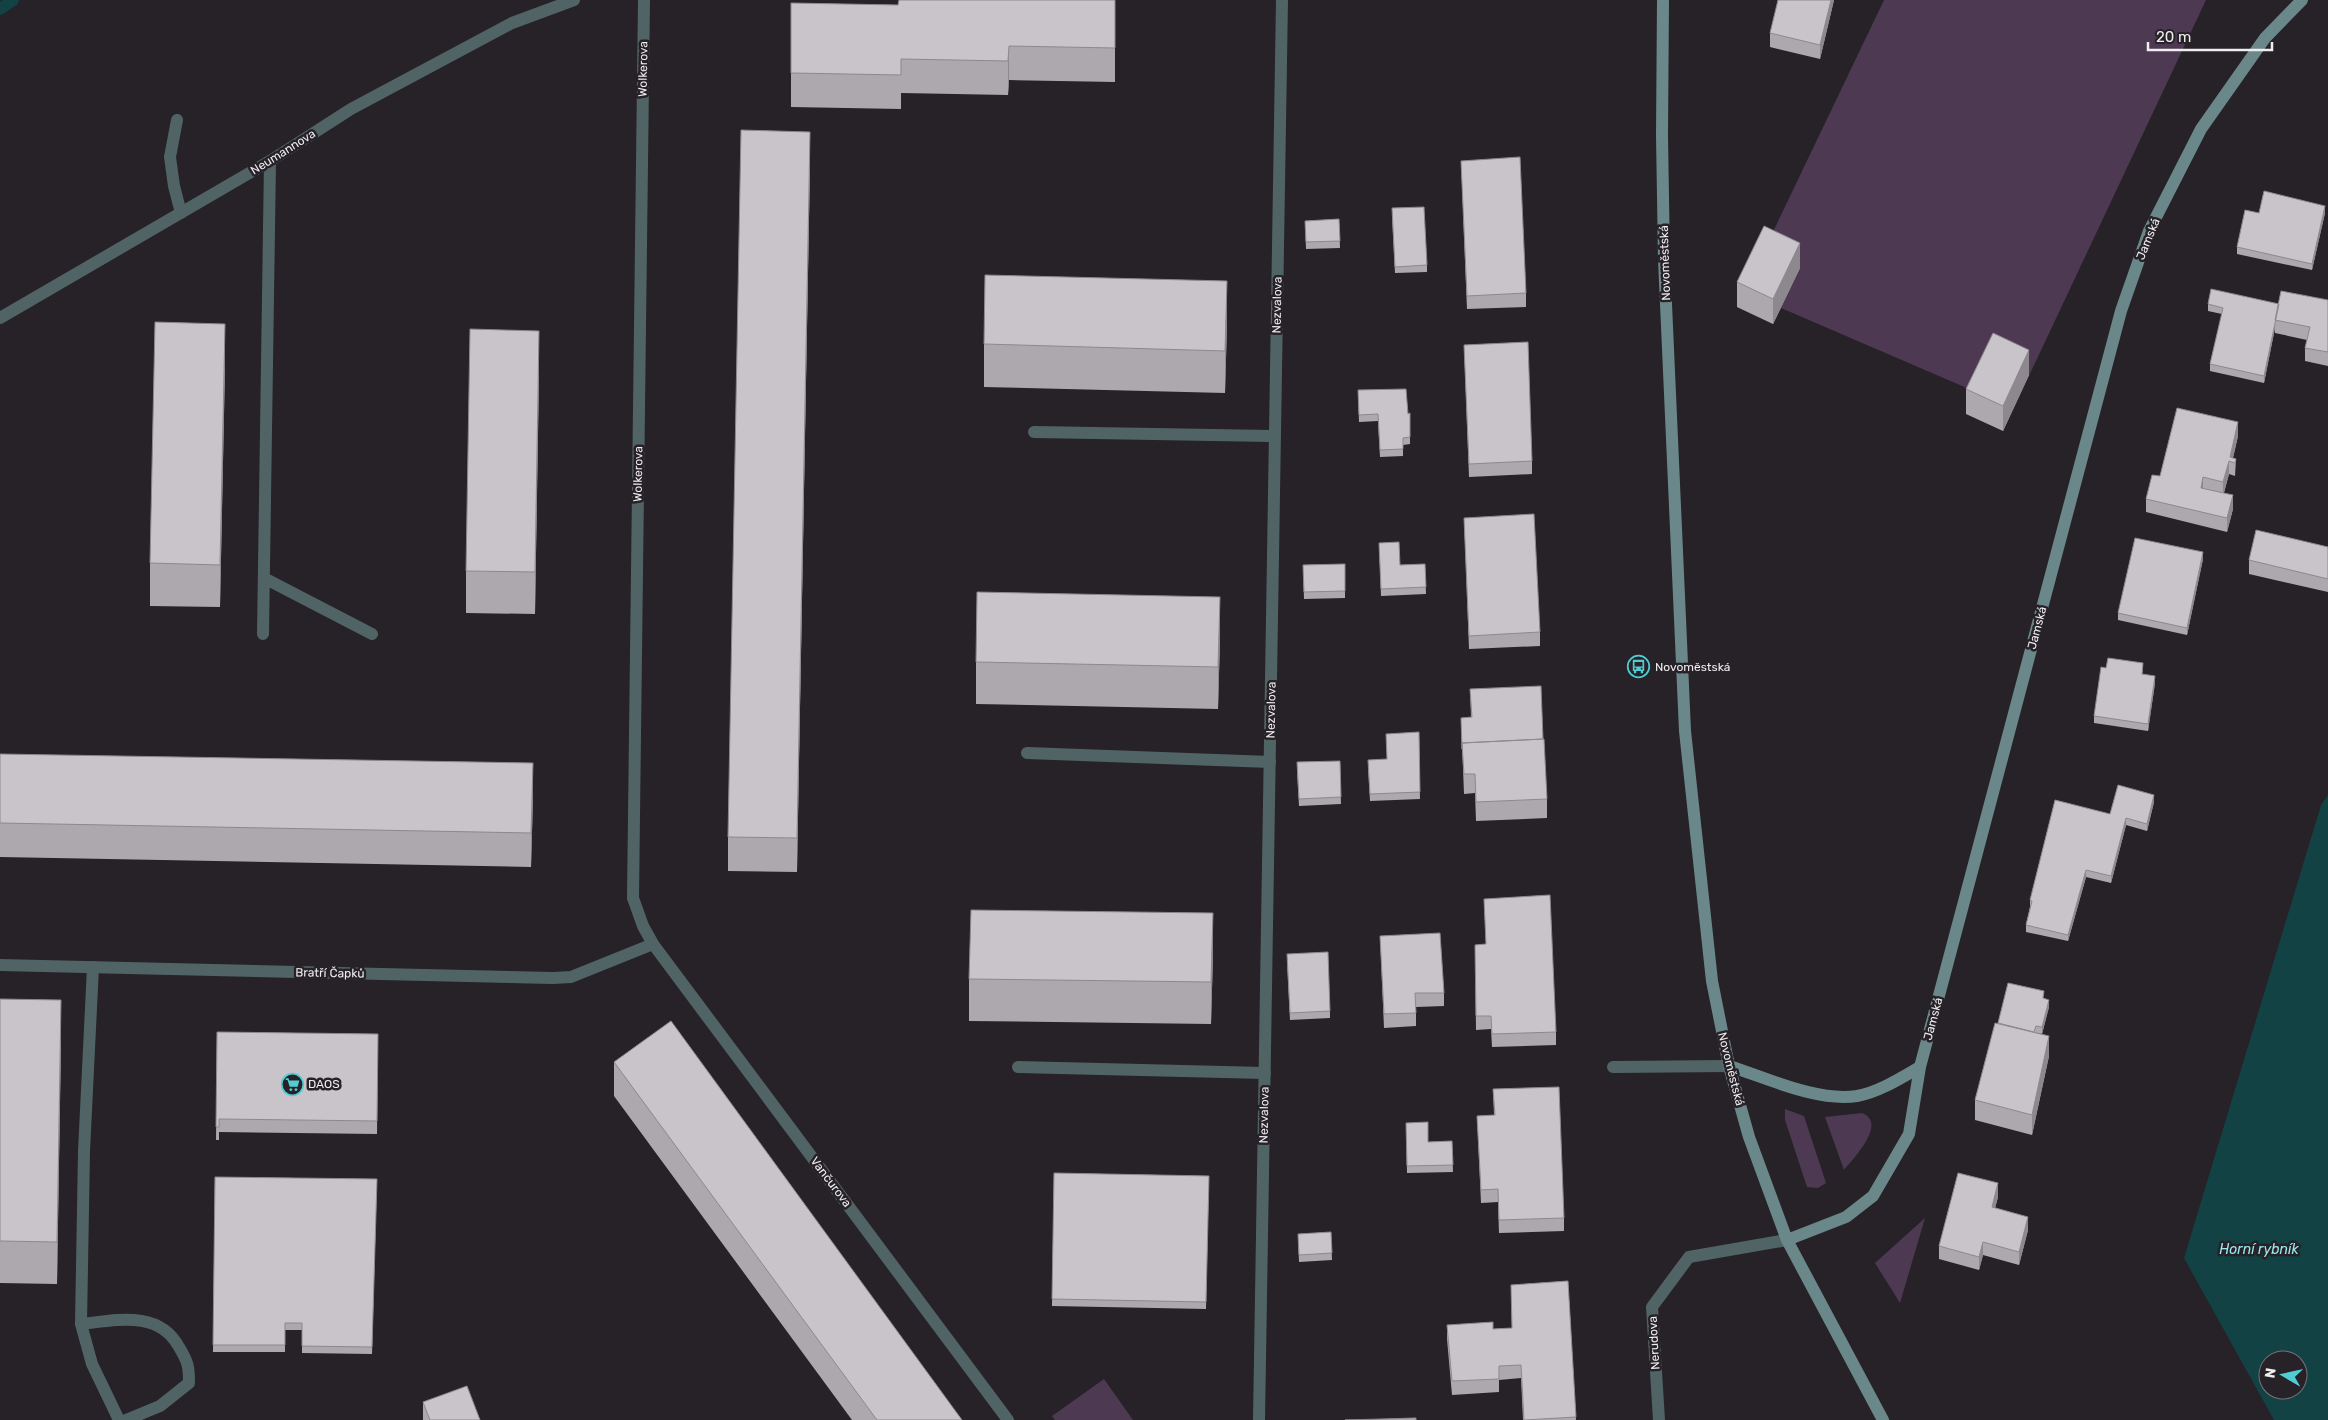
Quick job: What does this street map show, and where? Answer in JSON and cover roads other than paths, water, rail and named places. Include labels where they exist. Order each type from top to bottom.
[{"type":"street","name":"Neumannova","points":[[0,318],[270,161],[351,110],[512,23],[574,0]]},
{"type":"street","name":"Wolkerova","points":[[644,0],[633,881],[637,913],[653,944]]},
{"type":"street","name":"Nezvalova","points":[[1259,1420],[1282,0]]},
{"type":"street","name":"Novoměstská","points":[[1663,0],[1662,135],[1664,259],[1685,731],[1712,981],[1729,1066],[1749,1137],[1787,1240],[1883,1420]]},
{"type":"street","name":"Jamská","points":[[1787,1240],[1846,1217],[1874,1196],[1909,1134],[1920,1067],[2121,311],[2149,231],[2201,129],[2265,38],[2302,0]]},
{"type":"street","points":[[177,120],[170,157],[174,186],[182,213]]},
{"type":"street","points":[[263,634],[270,161]]},
{"type":"street","points":[[1034,432],[1275,436]]},
{"type":"street","points":[[264,578],[372,634]]},
{"type":"street","points":[[1027,753],[1270,762]]},
{"type":"street","name":"Bratří Čapků","points":[[0,965],[571,977],[653,944]]},
{"type":"street","name":"Vančurova","points":[[653,944],[1008,1420]]},
{"type":"street","points":[[93,967],[84,1152],[81,1324],[92,1364],[119,1420]]},
{"type":"street","points":[[1613,1067],[1729,1066],[1805,1091],[1832,1096],[1858,1096],[1895,1081],[1920,1067]]},
{"type":"street","points":[[1018,1067],[1265,1073]]},
{"type":"street","name":"Nerudova","points":[[1659,1420],[1652,1307],[1689,1257],[1787,1240]]},
{"type":"street","points":[[81,1324],[128,1319],[149,1321],[164,1327],[176,1341],[189,1365],[189,1383],[160,1406],[126,1420]]},
{"type":"water","name":"Horní rybník","points":[[2328,795],[2328,1420],[2274,1420],[2263,1400],[2308,1400],[2308,1350],[2258,1350],[2258,1391],[2184,1258],[2321,805]]},
{"type":"waterway","points":[[0,9],[13,0]]},
{"type":"place","name":"Novoměstská","points":[[1639,667]]},
{"type":"place","name":"DAOS","points":[[292,1084]]}]
